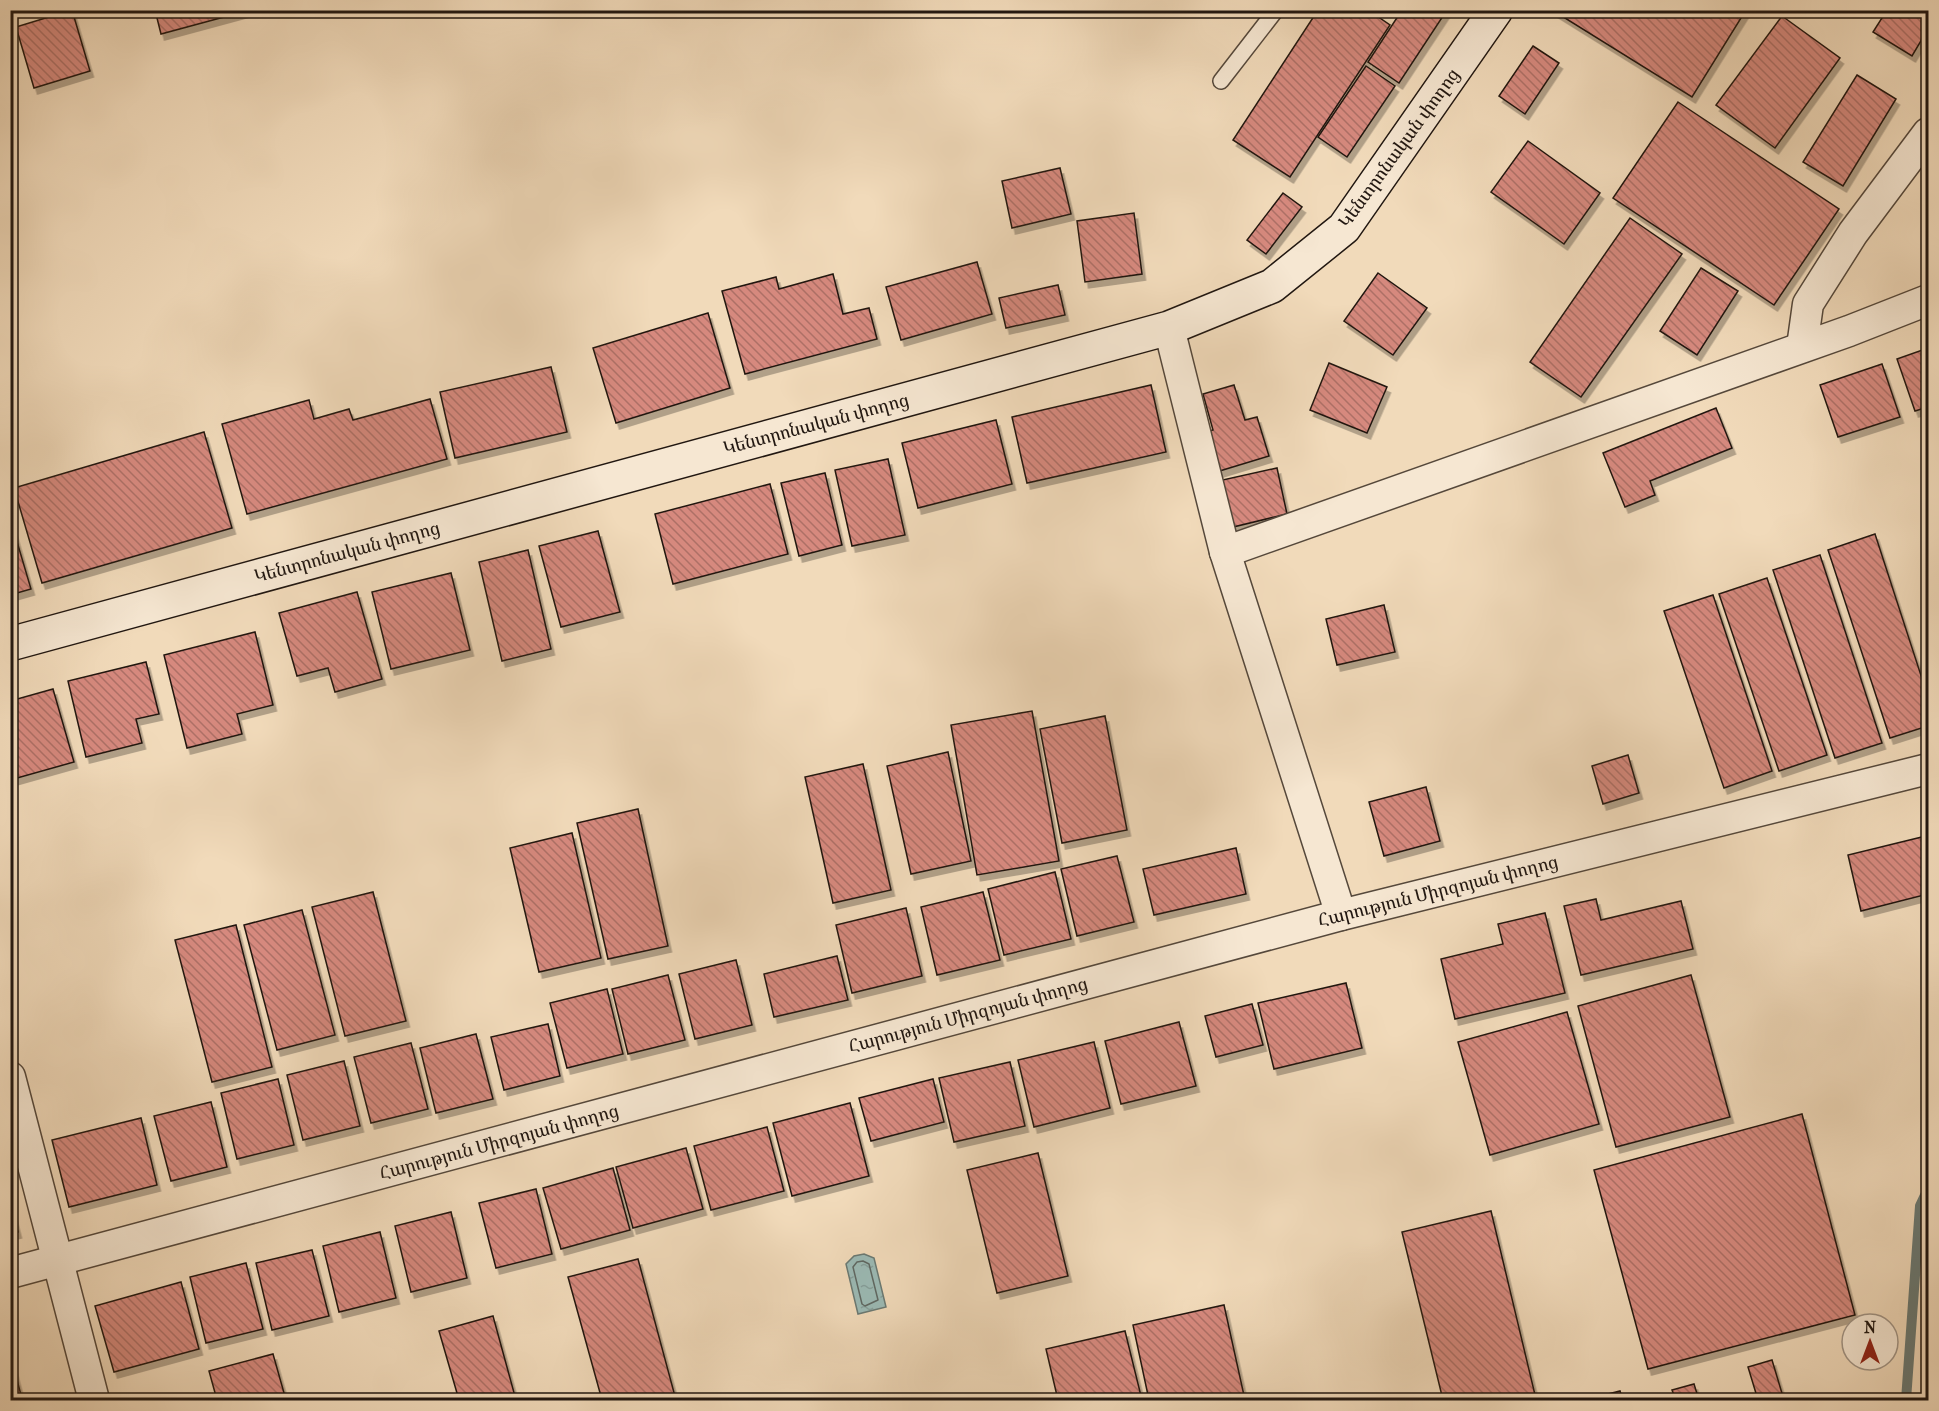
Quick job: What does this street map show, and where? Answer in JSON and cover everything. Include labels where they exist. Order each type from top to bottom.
[{"type":"main road","name":"Կենտրոնական փողոց","points":[[10,644],[1169,328],[1272,286],[1344,228],[1496,10]]},
{"type":"street","points":[[1802,347],[1808,304],[1853,234],[1929,133]]},
{"type":"street","points":[[1225,552],[1929,300]]},
{"type":"street","points":[[1169,328],[1225,552],[1341,915]]},
{"type":"street","name":"Հարություն Միրզոյան փողոց","points":[[10,1273],[1341,915],[1929,769]]},
{"type":"street","points":[[10,1077],[94,1401]]},
{"type":"lane","points":[[1221,81],[1276,10]]},
{"type":"water","points":[[864,1254],[874,1258],[886,1307],[858,1314],[846,1264],[854,1256]]},
{"type":"building","points":[[72,10],[90,71],[34,88],[16,27]]},
{"type":"building","points":[[155,10],[250,10],[161,34]]},
{"type":"building","points":[[1318,10],[1368,10],[1390,25],[1290,177],[1233,140]]},
{"type":"building","points":[[1402,10],[1447,10],[1399,83],[1368,62]]},
{"type":"building","points":[[1552,10],[1746,10],[1692,97]]},
{"type":"building","points":[[1887,10],[1928,10],[1928,29],[1912,56],[1873,32]]},
{"type":"building","points":[[1782,16],[1840,58],[1775,148],[1716,105]]},
{"type":"building","points":[[1533,46],[1559,63],[1525,114],[1499,96]]},
{"type":"building","points":[[1366,66],[1395,86],[1347,157],[1318,137]]},
{"type":"building","points":[[1857,75],[1896,99],[1843,186],[1803,162]]},
{"type":"building","points":[[1678,102],[1839,209],[1774,305],[1613,198]]},
{"type":"building","points":[[1528,141],[1600,193],[1564,244],[1491,192]]},
{"type":"building","points":[[1060,168],[1071,214],[1012,228],[1002,181]]},
{"type":"building","points":[[1283,193],[1302,207],[1266,254],[1247,240]]},
{"type":"building","points":[[1134,213],[1142,274],[1085,282],[1077,221]]},
{"type":"building","points":[[1630,218],[1682,254],[1581,397],[1530,362]]},
{"type":"building","points":[[977,262],[992,314],[901,340],[886,287]]},
{"type":"building","points":[[1701,268],[1738,291],[1697,355],[1660,331]]},
{"type":"building","points":[[1378,273],[1427,308],[1393,355],[1344,321]]},
{"type":"building","points":[[833,274],[843,314],[869,308],[877,339],[745,374],[722,291],[776,277],[779,289]]},
{"type":"building","points":[[1058,285],[1065,315],[1006,328],[999,298]]},
{"type":"building","points":[[708,313],[730,388],[616,423],[593,348]]},
{"type":"building","points":[[1928,348],[1928,407],[1915,411],[1897,359]]},
{"type":"building","points":[[1329,363],[1387,387],[1367,433],[1310,410]]},
{"type":"building","points":[[1882,364],[1900,417],[1838,437],[1820,385]]},
{"type":"building","points":[[551,367],[567,432],[455,458],[440,392]]},
{"type":"building","points":[[1151,385],[1166,452],[1027,483],[1012,417]]},
{"type":"building","points":[[1234,385],[1245,420],[1257,417],[1269,456],[1213,473],[1202,433],[1213,430],[1203,394]]},
{"type":"building","points":[[430,399],[447,459],[247,514],[222,424],[309,400],[314,419],[349,409],[353,420]]},
{"type":"building","points":[[1716,408],[1732,448],[1650,481],[1655,495],[1625,507],[1603,453]]},
{"type":"building","points":[[996,420],[1012,484],[918,508],[902,443]]},
{"type":"building","points":[[204,432],[232,528],[42,583],[14,488]]},
{"type":"building","points":[[888,459],[905,535],[852,546],[835,470]]},
{"type":"building","points":[[1277,468],[1287,514],[1229,528],[1218,481]]},
{"type":"building","points":[[825,473],[842,545],[799,556],[781,483]]},
{"type":"building","points":[[770,484],[788,554],[673,584],[655,514]]},
{"type":"building","points":[[10,518],[31,589],[10,595]]},
{"type":"building","points":[[598,531],[620,612],[561,627],[539,546]]},
{"type":"building","points":[[1875,534],[1928,697],[1928,726],[1890,738],[1828,550]]},
{"type":"building","points":[[528,550],[551,649],[502,661],[479,562]]},
{"type":"building","points":[[1820,555],[1882,743],[1835,758],[1773,570]]},
{"type":"building","points":[[451,573],[470,650],[391,669],[372,592]]},
{"type":"building","points":[[1767,578],[1827,755],[1779,771],[1719,594]]},
{"type":"building","points":[[357,592],[382,679],[335,692],[328,668],[297,676],[279,613]]},
{"type":"building","points":[[1713,595],[1772,771],[1724,788],[1664,611]]},
{"type":"building","points":[[1384,605],[1395,652],[1337,665],[1326,619]]},
{"type":"building","points":[[255,632],[273,705],[237,714],[242,734],[187,748],[164,655]]},
{"type":"building","points":[[146,662],[159,714],[136,719],[142,743],[86,757],[68,681]]},
{"type":"building","points":[[53,689],[74,762],[10,780],[10,701]]},
{"type":"building","points":[[1032,711],[1059,861],[977,875],[951,725]]},
{"type":"building","points":[[1105,716],[1127,830],[1062,843],[1040,729]]},
{"type":"building","points":[[948,752],[971,861],[911,874],[887,766]]},
{"type":"building","points":[[1628,755],[1639,793],[1603,804],[1592,766]]},
{"type":"building","points":[[863,764],[891,890],[833,903],[805,777]]},
{"type":"building","points":[[1426,787],[1440,841],[1384,856],[1369,802]]},
{"type":"building","points":[[638,809],[668,946],[608,959],[577,823]]},
{"type":"building","points":[[572,833],[601,958],[539,972],[510,848]]},
{"type":"building","points":[[1926,836],[1928,894],[1861,911],[1848,855]]},
{"type":"building","points":[[1236,848],[1246,894],[1154,915],[1143,869]]},
{"type":"building","points":[[1117,856],[1134,922],[1077,936],[1061,869]]},
{"type":"building","points":[[1055,872],[1071,939],[1004,955],[988,889]]},
{"type":"building","points":[[373,892],[406,1021],[345,1036],[312,907]]},
{"type":"building","points":[[983,892],[1000,960],[937,975],[921,907]]},
{"type":"building","points":[[1596,899],[1601,920],[1681,901],[1693,949],[1581,975],[1564,906]]},
{"type":"building","points":[[906,908],[922,976],[852,993],[836,925]]},
{"type":"building","points":[[302,910],[335,1035],[277,1050],[244,925]]},
{"type":"building","points":[[1545,913],[1565,993],[1455,1019],[1441,959],[1503,944],[1498,924]]},
{"type":"building","points":[[236,925],[272,1067],[212,1082],[175,940]]},
{"type":"building","points":[[837,956],[848,1000],[774,1017],[764,974]]},
{"type":"building","points":[[736,960],[752,1025],[695,1039],[679,974]]},
{"type":"building","points":[[668,975],[685,1040],[628,1054],[612,989]]},
{"type":"building","points":[[1691,975],[1730,1117],[1616,1147],[1578,1006]]},
{"type":"building","points":[[1346,983],[1362,1048],[1274,1069],[1258,1003]]},
{"type":"building","points":[[607,989],[623,1054],[567,1068],[550,1003]]},
{"type":"building","points":[[1252,1004],[1263,1045],[1216,1057],[1205,1016]]},
{"type":"building","points":[[1567,1012],[1599,1124],[1490,1155],[1458,1042]]},
{"type":"building","points":[[1179,1022],[1196,1086],[1121,1104],[1105,1041]]},
{"type":"building","points":[[548,1024],[560,1076],[504,1090],[491,1037]]},
{"type":"building","points":[[476,1034],[493,1099],[436,1113],[420,1048]]},
{"type":"building","points":[[1094,1042],[1110,1108],[1034,1127],[1018,1060]]},
{"type":"building","points":[[411,1043],[428,1109],[371,1123],[354,1057]]},
{"type":"building","points":[[344,1061],[360,1126],[303,1140],[287,1075]]},
{"type":"building","points":[[1010,1062],[1025,1126],[954,1142],[939,1078]]},
{"type":"building","points":[[278,1079],[294,1145],[237,1159],[221,1093]]},
{"type":"building","points":[[933,1079],[944,1122],[871,1141],[859,1098]]},
{"type":"building","points":[[211,1102],[227,1167],[171,1181],[154,1116]]},
{"type":"building","points":[[850,1103],[869,1176],[792,1196],[773,1123]]},
{"type":"building","points":[[1802,1114],[1854,1312],[1840,1312],[1840,1319],[1648,1369],[1594,1170]]},
{"type":"building","points":[[141,1118],[157,1185],[69,1207],[52,1140]]},
{"type":"building","points":[[767,1127],[784,1191],[711,1210],[694,1146]]},
{"type":"building","points":[[686,1148],[703,1209],[633,1228],[616,1167]]},
{"type":"building","points":[[1038,1153],[1068,1276],[997,1293],[967,1170]]},
{"type":"building","points":[[613,1168],[630,1230],[561,1249],[543,1188]]},
{"type":"building","points":[[536,1189],[552,1254],[496,1268],[479,1203]]},
{"type":"building","points":[[10,1202],[18,1232],[10,1234]]},
{"type":"building","points":[[1491,1211],[1536,1399],[1443,1400],[1402,1232]]},
{"type":"building","points":[[451,1212],[467,1278],[411,1292],[395,1226]]},
{"type":"building","points":[[380,1232],[396,1298],[339,1312],[323,1246]]},
{"type":"building","points":[[312,1250],[329,1316],[272,1330],[256,1263]]},
{"type":"building","points":[[638,1259],[676,1400],[602,1400],[568,1277]]},
{"type":"building","points":[[246,1263],[263,1329],[206,1343],[190,1277]]},
{"type":"building","points":[[181,1282],[199,1349],[114,1372],[95,1306]]},
{"type":"building","points":[[1224,1305],[1245,1400],[1149,1400],[1133,1325]]},
{"type":"building","points":[[493,1316],[516,1400],[459,1400],[439,1331]]},
{"type":"building","points":[[1125,1331],[1142,1400],[1058,1400],[1046,1349]]},
{"type":"building","points":[[10,1354],[21,1395],[10,1397]]},
{"type":"building","points":[[273,1354],[286,1400],[217,1400],[209,1371]]},
{"type":"building","points":[[1772,1360],[1784,1400],[1758,1400],[1748,1367]]},
{"type":"building","points":[[1694,1384],[1699,1400],[1676,1400],[1672,1390]]},
{"type":"building","points":[[1620,1391],[1623,1400],[1585,1400]]},
{"type":"waterway","points":[[1906,1400],[1920,1206],[1928,1189]]}]
